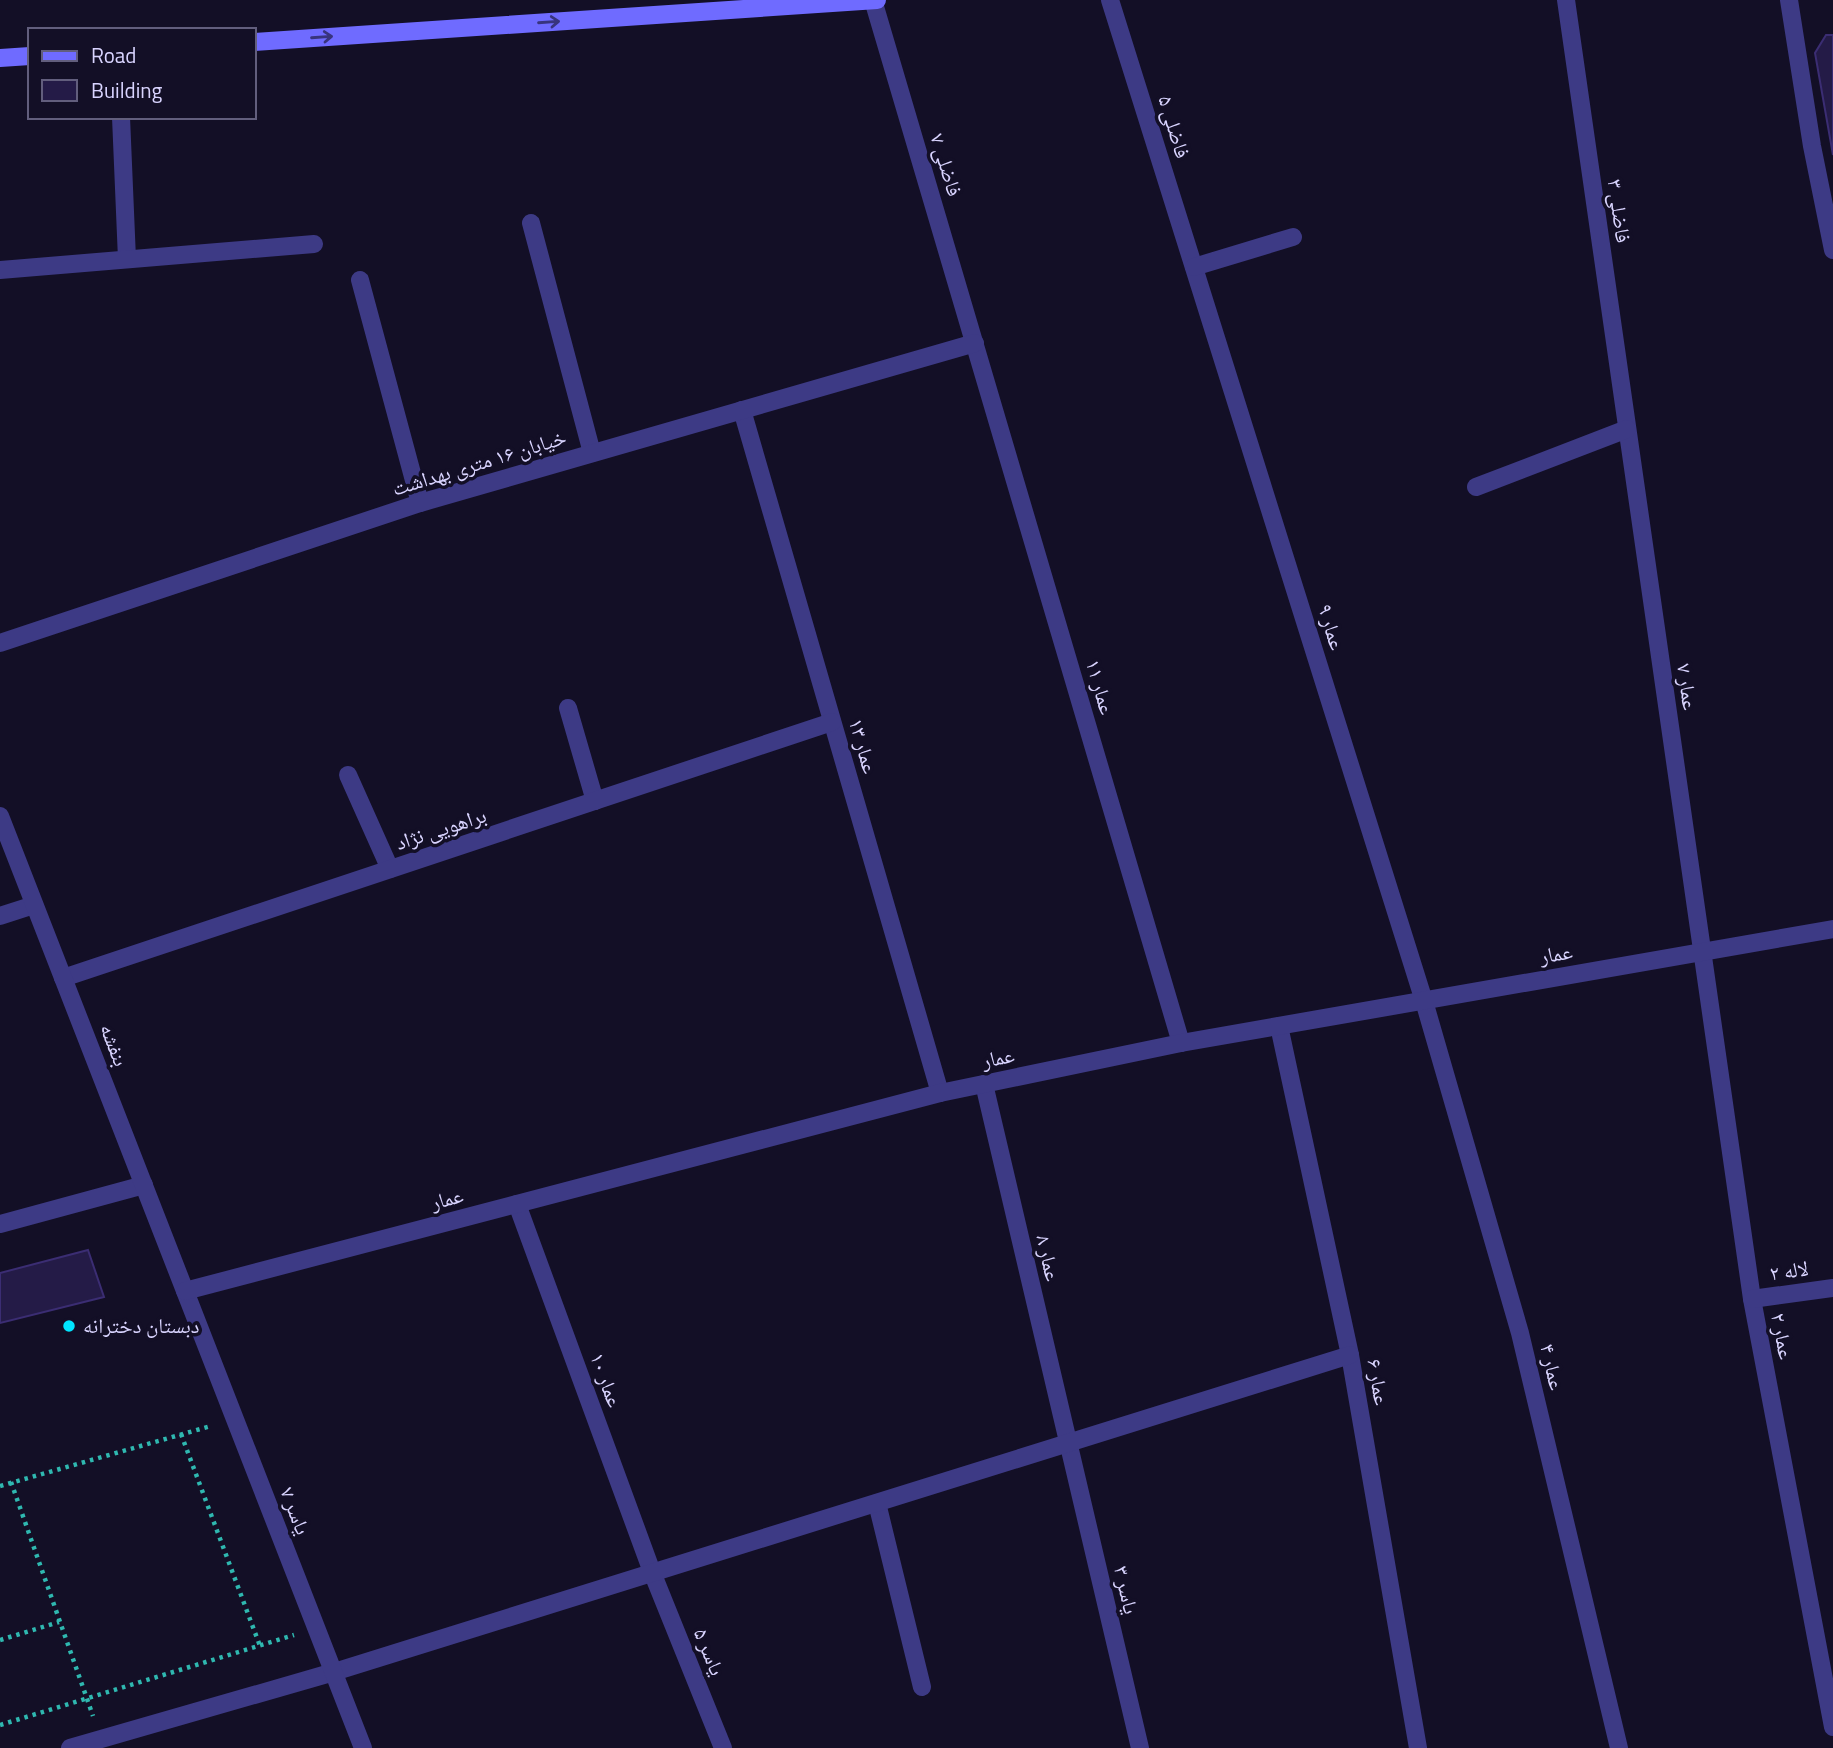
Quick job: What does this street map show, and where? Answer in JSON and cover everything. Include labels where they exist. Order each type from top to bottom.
[{"type":"main road","points":[[256,42],[758,4],[875,0]]},
{"type":"main road","points":[[0,58],[28,57]]},
{"type":"street","name":"فاضلی ۷","points":[[875,0],[975,343]]},
{"type":"street","name":"فاضلی ۵","points":[[1111,0],[1194,267]]},
{"type":"street","name":"فاضلی ۳","points":[[1566,0],[1627,429]]},
{"type":"street","points":[[1789,0],[1812,146],[1833,250]]},
{"type":"street","points":[[121,119],[127,259]]},
{"type":"street","points":[[531,223],[592,453]]},
{"type":"street","points":[[1194,267],[1293,237]]},
{"type":"street","points":[[0,270],[314,244]]},
{"type":"street","name":"عمار ۹","points":[[1194,267],[1424,1001]]},
{"type":"street","points":[[360,280],[420,503]]},
{"type":"street","name":"خیابان ۱۶ متری بهداشت","points":[[0,643],[420,503],[975,343]]},
{"type":"street","name":"عمار ۱۱","points":[[975,343],[1181,1043]]},
{"type":"street","name":"عمار ۱۳","points":[[742,411],[940,1093]]},
{"type":"street","points":[[1476,487],[1627,429]]},
{"type":"street","name":"عمار ۷","points":[[1627,429],[1702,952]]},
{"type":"street","points":[[568,708],[595,801]]},
{"type":"street","name":"براهویی نژاد","points":[[63,978],[832,722]]},
{"type":"street","points":[[348,775],[390,869]]},
{"type":"street","name":"بنفشه","points":[[0,816],[185,1291]]},
{"type":"street","points":[[0,916],[34,905]]},
{"type":"street","name":"عمار","points":[[185,1291],[940,1093],[1181,1043],[1833,929]]},
{"type":"street","name":"عمار ۲","points":[[1702,952],[1752,1299],[1833,1727]]},
{"type":"street","name":"عمار ۴","points":[[1424,1001],[1520,1333],[1619,1748]]},
{"type":"street","name":"عمار ۶","points":[[1279,1026],[1350,1355],[1418,1748]]},
{"type":"street","name":"عمار ۸","points":[[984,1084],[1068,1443]]},
{"type":"street","points":[[0,1224],[144,1185]]},
{"type":"street","name":"عمار ۱۰","points":[[517,1204],[652,1572]]},
{"type":"street","name":"لاله ۲","points":[[1752,1299],[1833,1288]]},
{"type":"street","name":"یاسر ۷","points":[[185,1291],[363,1748]]},
{"type":"street","points":[[70,1748],[334,1672],[1350,1355]]},
{"type":"street","name":"یاسر ۳","points":[[1068,1443],[1140,1748]]},
{"type":"street","points":[[877,1503],[922,1687]]},
{"type":"street","name":"یاسر ۵","points":[[652,1572],[723,1748]]},
{"type":"path","points":[[0,1486],[235,1419]]},
{"type":"path","points":[[181,1434],[260,1646]]},
{"type":"path","points":[[11,1482],[86,1699],[103,1739]]},
{"type":"path","points":[[0,1640],[59,1622]]},
{"type":"path","points":[[0,1725],[317,1628]]},
{"type":"building","points":[[1826,35],[1833,35],[1833,155],[1815,53]]},
{"type":"building","points":[[88,1250],[104,1297],[0,1323],[0,1273]]},
{"type":"place","name":"دبستان دخترانه","points":[[69,1326]]}]
